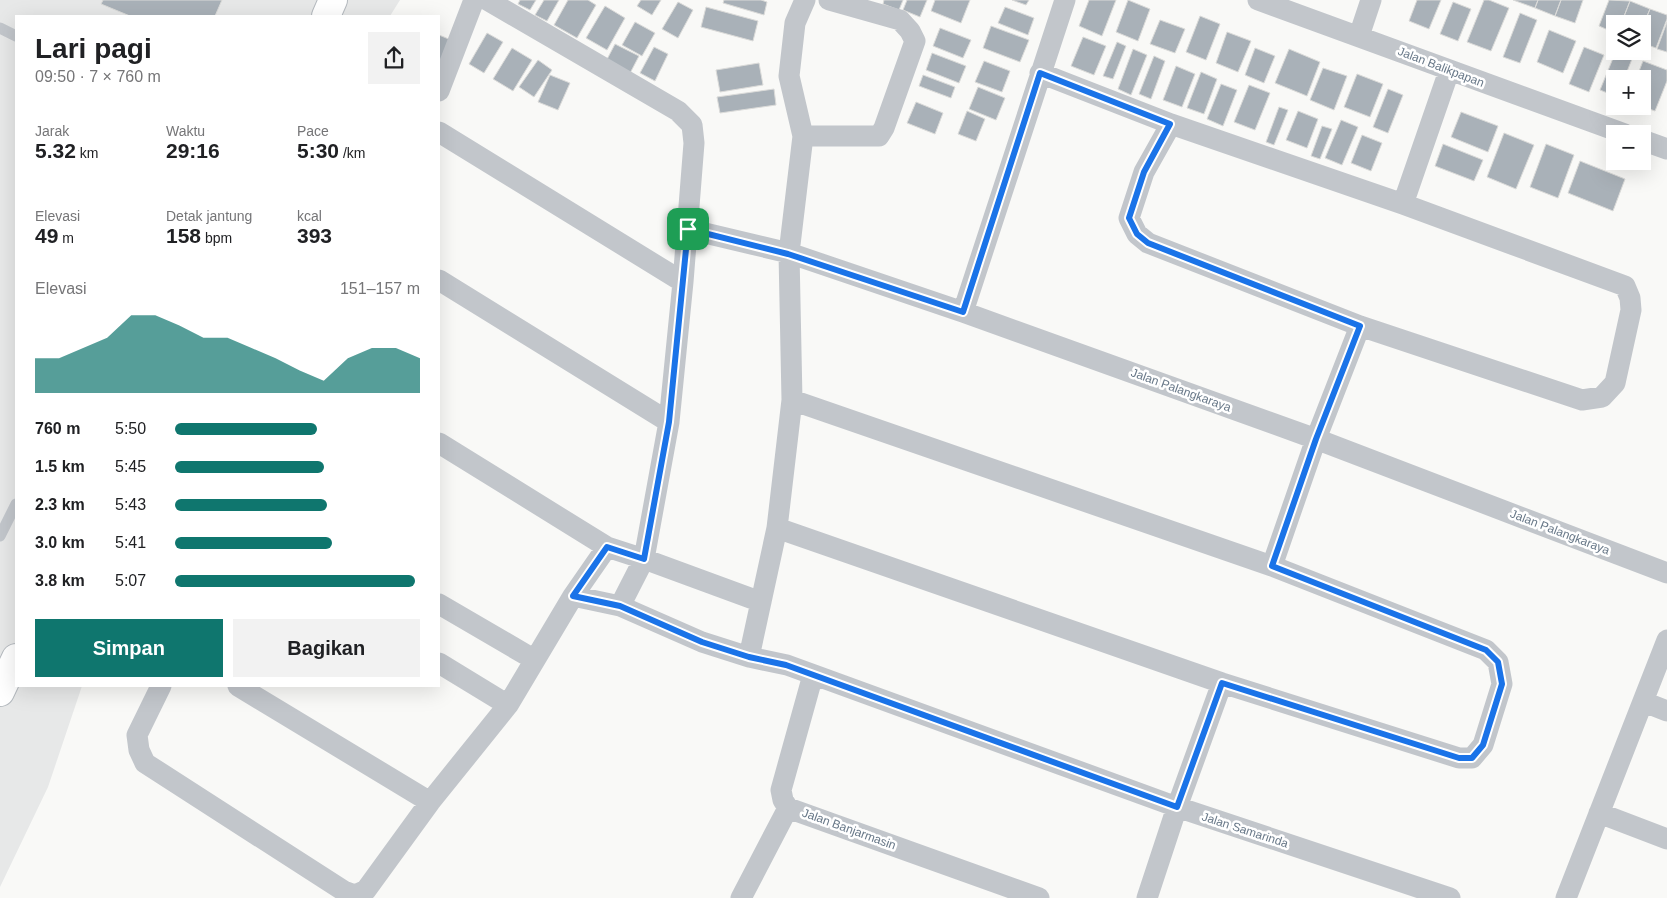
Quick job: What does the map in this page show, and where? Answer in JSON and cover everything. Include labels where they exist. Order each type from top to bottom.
[{"type":"main road","points":[[326,15],[333,0]]},
{"type":"main road","points":[[0,692],[15,660]]},
{"type":"street","points":[[440,88],[474,0]]},
{"type":"street","points":[[488,0],[678,112],[692,125],[694,143],[684,282],[669,422],[644,559],[620,606]]},
{"type":"street","points":[[749,657],[777,528],[792,400],[788,254],[803,136],[790,76],[795,23],[805,0]]},
{"type":"street","points":[[803,136],[879,136],[884,128],[915,41],[910,30],[900,20],[829,0]]},
{"type":"street","points":[[963,312],[1065,0]]},
{"type":"street","name":"Jalan Balikpapan","points":[[1258,0],[1606,127]]},
{"type":"street","points":[[1359,36],[1371,0]]},
{"type":"street","points":[[1403,204],[1449,71]]},
{"type":"street","points":[[1040,73],[1170,124],[1403,204],[1625,286],[1630,298],[1631,310],[1615,384],[1602,397],[1582,400],[1360,326],[1148,243],[1137,234],[1129,218],[1144,172],[1170,124]]},
{"type":"street","points":[[440,133],[684,282]]},
{"type":"street","points":[[1651,143],[1667,149]]},
{"type":"street","name":"Jalan Palangkaraya","points":[[688,229],[788,254],[963,312],[1316,439],[1667,573]]},
{"type":"street","points":[[440,281],[669,422]]},
{"type":"street","points":[[1272,566],[1316,439],[1360,326]]},
{"type":"street","points":[[777,528],[1222,683],[1459,758],[1472,758],[1483,745],[1502,684],[1498,662],[1486,650],[1272,566],[792,400]]},
{"type":"street","points":[[440,444],[607,547],[760,602]]},
{"type":"street","points":[[161,687],[137,735],[139,750],[145,763],[344,891],[355,895],[366,890],[430,802],[508,705],[573,596],[607,547]]},
{"type":"street","name":"Jalan Samarinda","points":[[573,596],[620,606],[702,642],[749,657],[786,665],[1177,807],[1450,898]]},
{"type":"street","points":[[440,605],[535,660]]},
{"type":"street","points":[[1566,898],[1667,640]]},
{"type":"street","points":[[440,664],[508,705]]},
{"type":"street","name":"Jalan Banjarmasin","points":[[813,675],[781,790],[783,800],[788,808],[1039,898]]},
{"type":"street","points":[[1148,898],[1177,807],[1222,683]]},
{"type":"street","points":[[240,687],[430,802]]},
{"type":"street","points":[[1644,702],[1667,711]]},
{"type":"street","points":[[741,898],[788,808]]},
{"type":"street","points":[[1599,813],[1667,839]]},
{"type":"lane","points":[[0,28],[15,36]]},
{"type":"lane","points":[[0,536],[15,506]]},
{"type":"shaded area","points":[[0,0],[400,0],[391,15],[15,15],[15,687],[82,687],[48,787],[0,887]]},
{"type":"building","points":[[103,0],[222,0],[215,15],[128,15],[101,4]]},
{"type":"building","points":[[520,0],[536,0],[530,10],[518,4]]},
{"type":"building","points":[[544,0],[559,0],[547,21],[535,15]]},
{"type":"building","points":[[568,0],[588,0],[596,5],[577,38],[554,25]]},
{"type":"building","points":[[641,0],[661,0],[652,15],[637,6]]},
{"type":"building","points":[[724,0],[761,0],[767,2],[764,15],[723,3]]},
{"type":"building","points":[[884,0],[903,0],[899,10],[883,4]]},
{"type":"building","points":[[907,0],[927,0],[920,17],[903,10]]},
{"type":"building","points":[[935,0],[970,0],[961,23],[931,11]]},
{"type":"building","points":[[1012,0],[1029,0],[1026,5]]},
{"type":"building","points":[[1089,0],[1116,0],[1102,36],[1079,26]]},
{"type":"building","points":[[1128,0],[1150,9],[1138,41],[1116,32]]},
{"type":"building","points":[[1417,0],[1441,0],[1429,29],[1409,21]]},
{"type":"building","points":[[1484,0],[1489,0],[1509,8],[1491,51],[1467,42]]},
{"type":"building","points":[[1513,0],[1538,0],[1535,8]]},
{"type":"building","points":[[1538,0],[1561,0],[1555,16],[1535,8]]},
{"type":"building","points":[[1561,0],[1583,0],[1575,23],[1555,16]]},
{"type":"building","points":[[1609,0],[1630,1],[1625,15],[1606,15],[1606,29],[1599,26]]},
{"type":"building","points":[[1630,1],[1650,9],[1647,15],[1625,15]]},
{"type":"building","points":[[678,2],[693,10],[678,38],[662,29]]},
{"type":"building","points":[[1453,2],[1471,9],[1458,41],[1440,34]]},
{"type":"building","points":[[605,6],[625,18],[607,50],[586,38]]},
{"type":"building","points":[[706,7],[758,21],[753,41],[701,27]]},
{"type":"building","points":[[1005,7],[1034,18],[1028,35],[998,23]]},
{"type":"building","points":[[1650,9],[1667,15],[1656,48],[1651,46],[1651,15],[1647,15]]},
{"type":"building","points":[[1520,13],[1537,20],[1520,63],[1503,57]]},
{"type":"building","points":[[1200,16],[1220,24],[1206,60],[1186,52]]},
{"type":"building","points":[[1160,20],[1185,29],[1175,53],[1150,44]]},
{"type":"building","points":[[635,22],[655,33],[642,56],[622,45]]},
{"type":"building","points":[[1667,22],[1667,52],[1657,49]]},
{"type":"building","points":[[991,26],[1029,40],[1020,62],[983,48]]},
{"type":"building","points":[[940,28],[971,40],[963,58],[933,46]]},
{"type":"building","points":[[1549,30],[1576,41],[1563,73],[1537,62]]},
{"type":"building","points":[[1227,32],[1251,41],[1238,72],[1216,63]]},
{"type":"building","points":[[487,33],[503,42],[484,73],[469,64]]},
{"type":"building","points":[[440,35],[451,40],[440,68]]},
{"type":"building","points":[[1083,37],[1106,46],[1094,75],[1071,66]]},
{"type":"building","points":[[1117,42],[1126,46],[1113,79],[1103,76]]},
{"type":"building","points":[[615,44],[639,56],[627,79],[603,67]]},
{"type":"building","points":[[654,47],[668,54],[655,81],[640,73]]},
{"type":"building","points":[[1584,47],[1604,55],[1589,92],[1569,84]]},
{"type":"building","points":[[512,48],[532,60],[513,91],[493,79]]},
{"type":"building","points":[[1255,48],[1275,56],[1264,83],[1245,75]]},
{"type":"building","points":[[1133,49],[1147,55],[1131,95],[1118,89]]},
{"type":"building","points":[[1289,49],[1320,62],[1307,96],[1275,83]]},
{"type":"building","points":[[932,53],[966,66],[959,83],[926,70]]},
{"type":"building","points":[[1154,56],[1165,61],[1151,99],[1139,94]]},
{"type":"building","points":[[538,60],[552,70],[534,97],[519,87]]},
{"type":"building","points":[[1612,60],[1632,60],[1628,70],[1608,70]]},
{"type":"building","points":[[984,61],[1010,71],[1002,92],[975,82]]},
{"type":"building","points":[[1643,61],[1667,70],[1667,81],[1655,111],[1651,110],[1651,70],[1640,70]]},
{"type":"building","points":[[759,63],[763,85],[720,92],[716,70]]},
{"type":"building","points":[[1176,66],[1195,74],[1182,107],[1163,100]]},
{"type":"building","points":[[1323,68],[1347,76],[1334,110],[1310,100]]},
{"type":"building","points":[[1201,72],[1217,79],[1204,114],[1187,108]]},
{"type":"building","points":[[1357,74],[1383,84],[1370,117],[1344,107]]},
{"type":"building","points":[[550,75],[570,83],[558,110],[538,102]]},
{"type":"building","points":[[923,75],[955,87],[951,98],[919,86]]},
{"type":"building","points":[[1606,75],[1606,92],[1600,90]]},
{"type":"building","points":[[1221,84],[1237,90],[1223,126],[1207,119]]},
{"type":"building","points":[[1249,85],[1270,93],[1255,130],[1234,122]]},
{"type":"building","points":[[978,87],[1005,98],[996,120],[969,109]]},
{"type":"building","points":[[774,89],[776,105],[720,113],[717,97]]},
{"type":"building","points":[[1388,89],[1403,95],[1388,133],[1373,127]]},
{"type":"building","points":[[916,102],[943,113],[935,134],[907,123]]},
{"type":"building","points":[[1279,107],[1288,110],[1274,145],[1266,142]]},
{"type":"building","points":[[967,111],[985,119],[976,141],[958,134]]},
{"type":"building","points":[[1298,111],[1318,119],[1307,148],[1286,140]]},
{"type":"building","points":[[1461,112],[1498,126],[1488,152],[1451,137]]},
{"type":"building","points":[[1341,120],[1358,127],[1342,165],[1325,158]]},
{"type":"building","points":[[1322,126],[1332,129],[1320,159],[1311,156]]},
{"type":"building","points":[[1504,133],[1534,145],[1516,189],[1487,177]]},
{"type":"building","points":[[1362,135],[1382,143],[1371,171],[1351,163]]},
{"type":"building","points":[[1443,144],[1483,160],[1474,181],[1435,166]]},
{"type":"building","points":[[1546,144],[1574,155],[1558,198],[1530,187]]},
{"type":"building","points":[[1580,161],[1625,179],[1613,211],[1568,193]]},
{"type":"route","points":[[1040,73],[1170,124],[1144,172],[1129,218],[1137,234],[1148,243],[1360,326],[1316,439],[1272,566],[1486,650],[1498,662],[1502,684],[1483,745],[1472,758],[1459,758],[1222,683],[1177,807],[786,665],[749,657],[702,642],[620,606],[573,596],[607,547],[644,559],[669,422],[688,229],[788,254],[963,312],[1040,73]]}]
